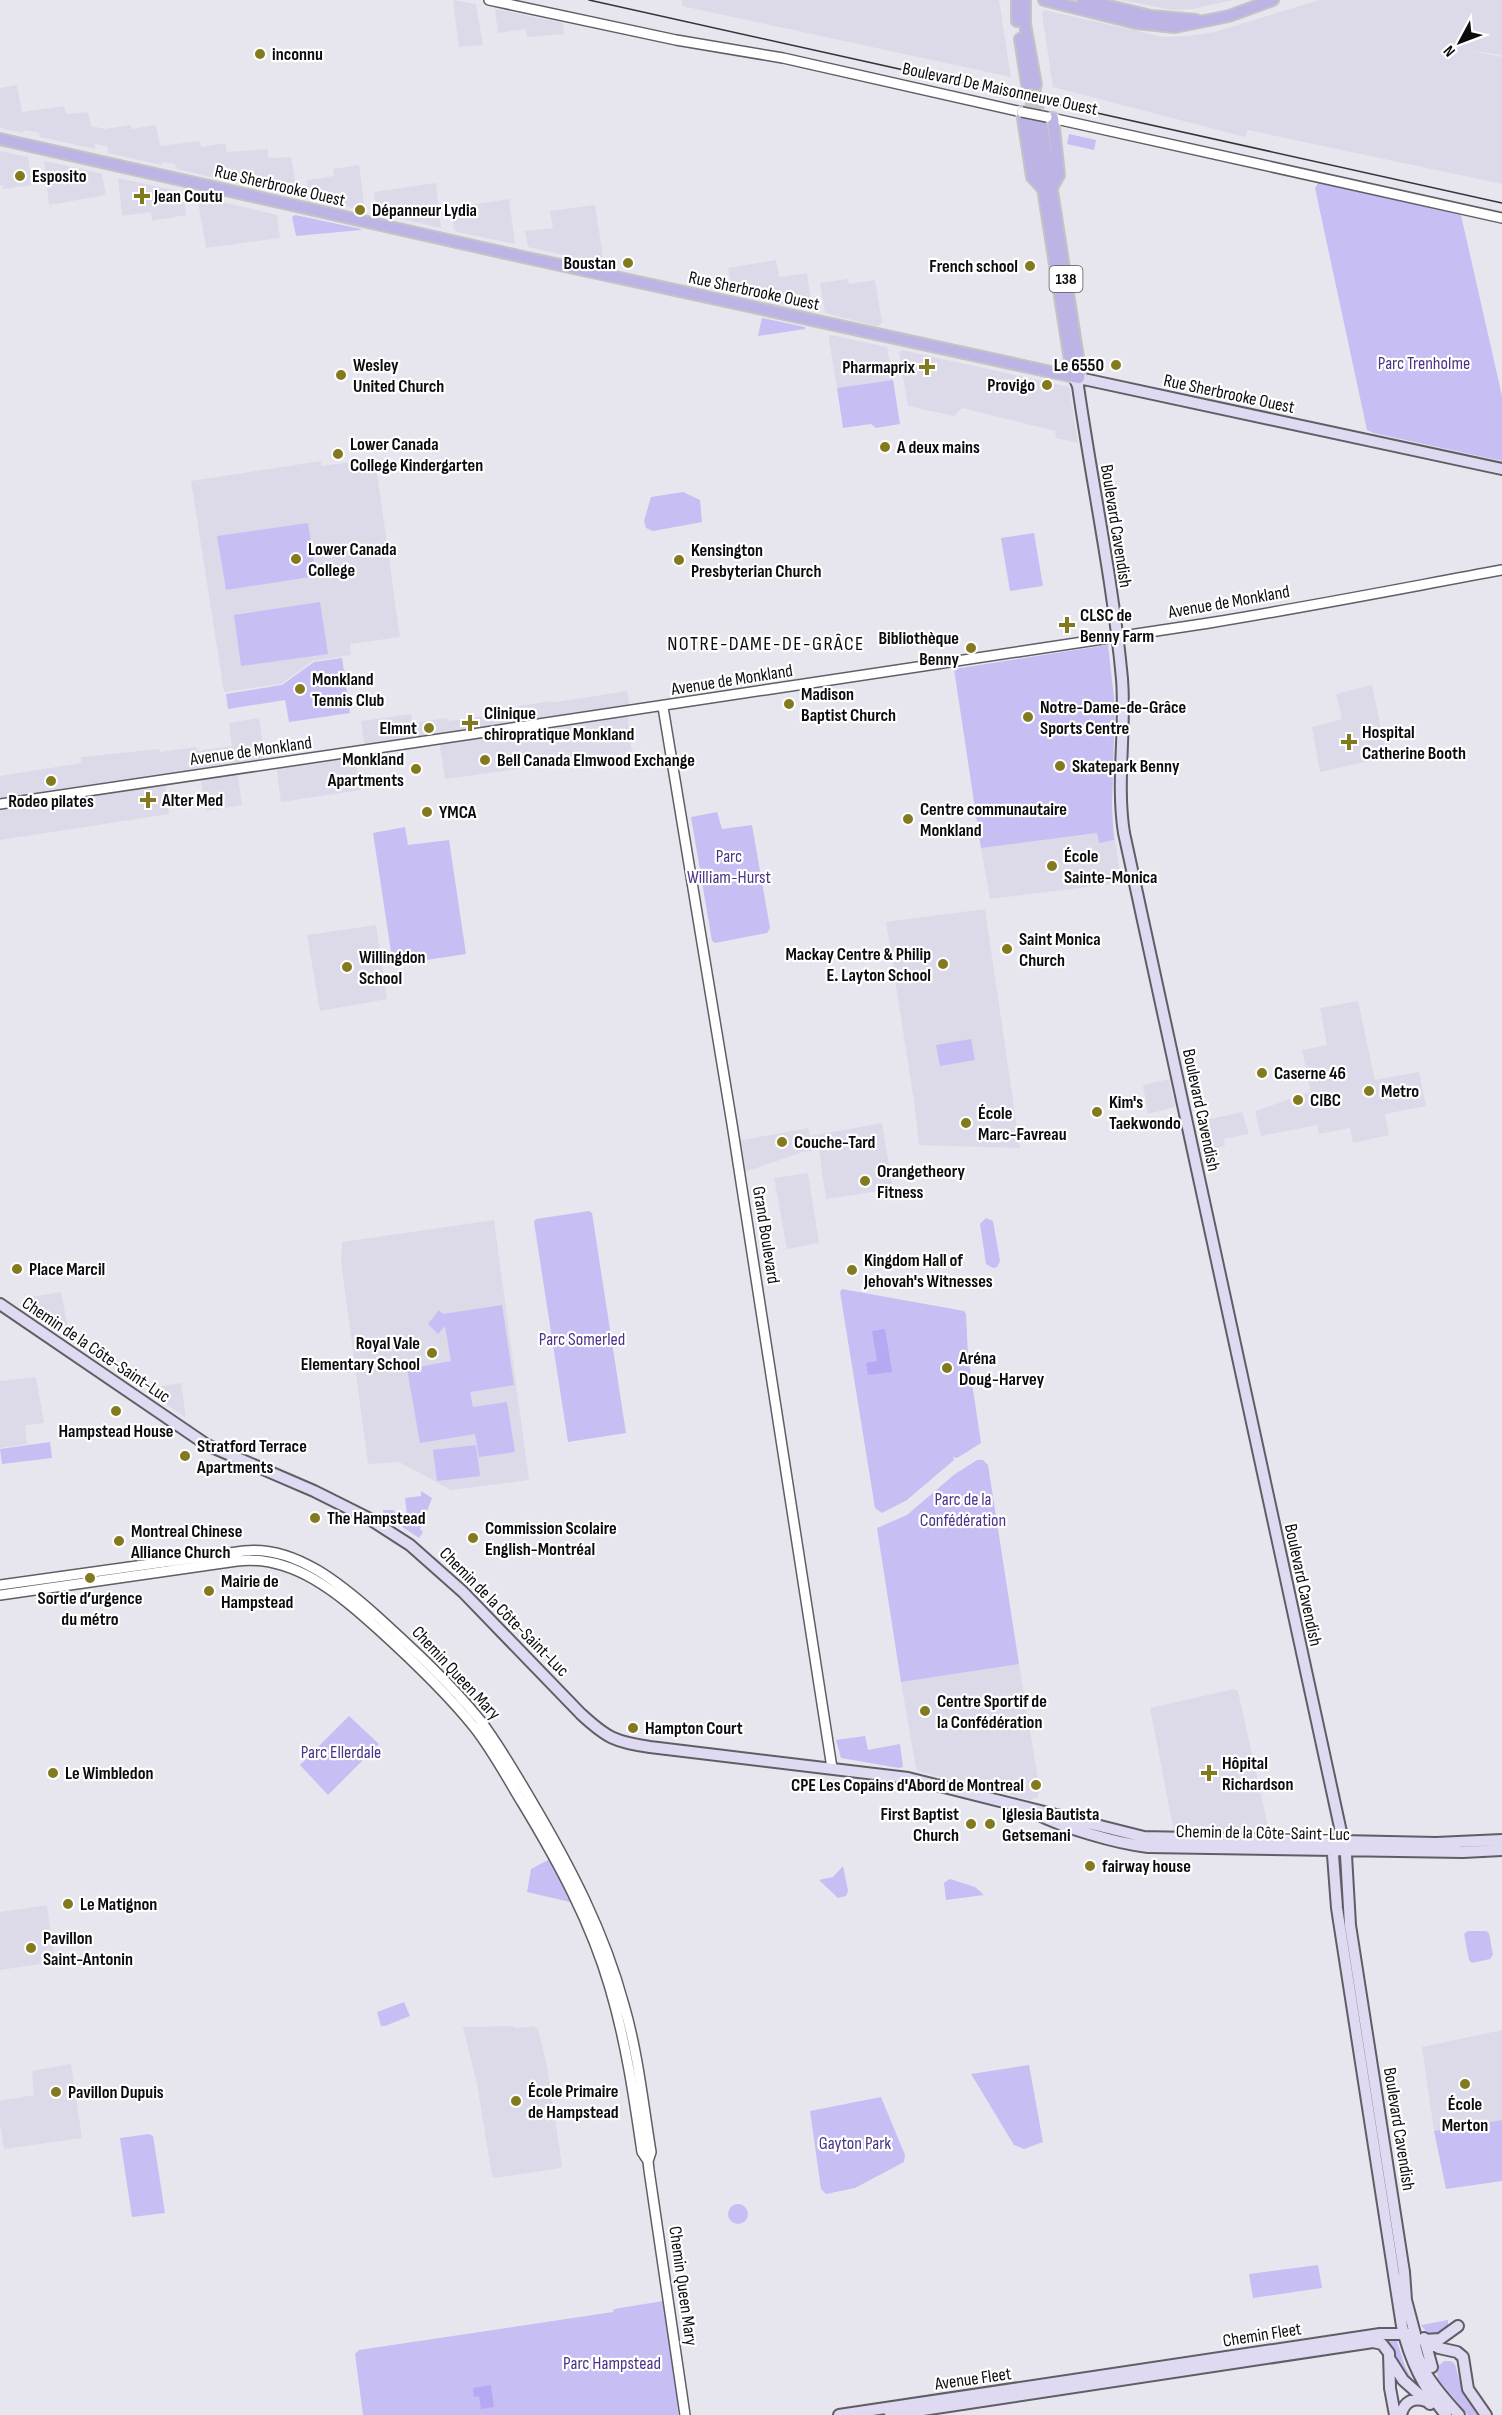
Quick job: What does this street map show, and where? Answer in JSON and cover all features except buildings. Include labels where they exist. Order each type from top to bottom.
[{"type":"main road","points":[[1017,0],[1017,22],[1032,85],[1024,19],[1025,0]]},
{"type":"main road","points":[[1044,0],[1152,26],[1181,27],[1229,16],[1273,0]]},
{"type":"main road","points":[[1083,0],[1151,16],[1202,21]]},
{"type":"main road","points":[[1022,112],[1032,177],[1048,188],[1059,174],[1043,118]]},
{"type":"main road","name":"Boulevard Cavendish","points":[[1043,118],[1048,188],[1080,370],[1077,380],[1123,692],[1121,804],[1124,834],[1340,1844],[1350,1925],[1404,2272],[1419,2340]]},
{"type":"main road","name":"Rue Sherbrooke Ouest","points":[[0,138],[516,256],[1077,380],[1502,469]]},
{"type":"main road","name":"Chemin de la Côte-Saint-Luc","points":[[0,1304],[207,1445],[323,1495],[371,1520],[410,1545],[456,1585],[581,1714],[608,1737],[620,1742],[925,1781],[1030,1810],[1055,1813],[1129,1835],[1147,1838],[1340,1844],[1463,1852],[1502,1850]]},
{"type":"main road","name":"Chemin de la Côte-Saint-Luc","points":[[1340,1844],[1463,1843],[1502,1840]]},
{"type":"main road","name":"Boulevard Cavendish","points":[[1340,1844],[1334,1870],[1338,1915],[1403,2333],[1419,2378],[1446,2415]]},
{"type":"main road","points":[[1419,2340],[1440,2339],[1458,2326]]},
{"type":"main road","points":[[1403,2333],[1439,2349],[1459,2353],[1463,2358],[1468,2389],[1479,2398],[1492,2415]]},
{"type":"main road","name":"Chemin Fleet","points":[[1112,2378],[1380,2334],[1403,2333]]},
{"type":"main road","points":[[1419,2340],[1431,2372],[1459,2415]]},
{"type":"main road","name":"Chemin Fleet","points":[[1112,2378],[1371,2342],[1384,2346],[1388,2351],[1390,2361]]},
{"type":"main road","points":[[1431,2372],[1437,2360],[1446,2356],[1456,2359],[1464,2367]]},
{"type":"main road","points":[[1390,2361],[1403,2380],[1440,2415]]},
{"type":"main road","points":[[1390,2361],[1390,2388],[1395,2415]]},
{"type":"main road","name":"Avenue Fleet","points":[[839,2415],[1112,2378]]},
{"type":"main road","name":"Avenue Fleet","points":[[890,2415],[1112,2378]]},
{"type":"main road","points":[[1479,2398],[1486,2415]]},
{"type":"main road","points":[[1401,2415],[1405,2405],[1409,2402],[1416,2399],[1426,2401]]},
{"type":"street","name":"Boulevard De Maisonneuve Ouest","points":[[489,0],[676,40],[783,58],[1043,118],[1502,218]]},
{"type":"street","name":"Avenue de Monkland","points":[[0,804],[663,707],[1116,637],[1260,614],[1502,570]]},
{"type":"street","name":"Grand Boulevard","points":[[663,707],[729,1101],[832,1768]]},
{"type":"street","name":"Chemin Queen Mary","points":[[0,1585],[244,1551],[264,1551],[293,1558],[309,1566],[342,1588],[380,1620],[463,1700],[489,1732],[543,1820],[575,1878],[600,1931],[625,2007],[651,2152],[648,2161]]},
{"type":"street","name":"Chemin Queen Mary","points":[[0,1595],[237,1561],[264,1560],[284,1564],[303,1573],[369,1621],[452,1702],[476,1730],[535,1825],[569,1886],[594,1941],[614,1999],[628,2060],[642,2152],[648,2161],[685,2415]]},
{"type":"shaded area","points":[[453,0],[476,4],[483,45],[459,47]]},
{"type":"shaded area","points":[[682,0],[999,0],[1011,77],[682,6]]},
{"type":"shaded area","points":[[1121,0],[1233,0],[1193,9],[1173,10]]},
{"type":"shaded area","points":[[1319,0],[1502,0],[1502,55],[1467,50],[1502,57],[1502,184],[1248,130],[1245,137],[1053,87],[1042,14],[1044,10],[1164,37],[1215,32]]},
{"type":"shaded area","points":[[495,9],[563,23],[564,34],[527,37],[526,29],[498,33]]},
{"type":"shaded area","points":[[17,85],[22,112],[64,106],[66,114],[88,112],[91,126],[105,129],[130,125],[132,129],[156,125],[160,146],[200,141],[201,147],[225,143],[227,152],[268,149],[268,158],[291,157],[297,191],[295,194],[245,184],[244,180],[230,177],[228,181],[176,169],[175,164],[163,162],[161,165],[108,153],[107,146],[95,144],[95,149],[40,137],[39,133],[25,130],[23,133],[0,128],[0,88]]},
{"type":"shaded area","points":[[0,151],[28,157],[32,185],[3,189],[3,185],[0,185]]},
{"type":"shaded area","points":[[44,161],[102,174],[106,195],[49,205]]},
{"type":"shaded area","points":[[359,165],[365,211],[310,198],[307,180],[334,176],[333,169]]},
{"type":"shaded area","points":[[118,178],[183,192],[186,215],[152,221],[151,212],[122,216]]},
{"type":"shaded area","points":[[436,183],[441,228],[377,213],[374,192]]},
{"type":"shaded area","points":[[197,196],[277,215],[280,238],[206,248]]},
{"type":"shaded area","points":[[509,199],[515,244],[457,232],[454,229],[450,208]]},
{"type":"shaded area","points":[[595,205],[604,264],[528,247],[525,231],[553,228],[550,211]]},
{"type":"shaded area","points":[[776,260],[779,277],[807,273],[811,310],[742,296],[742,294],[733,294],[728,268]]},
{"type":"shaded area","points":[[848,279],[849,284],[875,280],[882,322],[880,325],[876,326],[825,313],[820,283]]},
{"type":"shaded area","points":[[831,335],[887,347],[893,380],[837,388],[829,340]]},
{"type":"shaded area","points":[[902,350],[1069,387],[1078,443],[1056,438],[1055,431],[962,408],[954,416],[908,406],[899,353]]},
{"type":"shaded area","name":"Lower Canada College","points":[[375,459],[400,637],[350,644],[351,655],[313,661],[281,684],[224,692],[191,481],[321,461],[321,466]]},
{"type":"shaded area","name":"Hospital Catherine Booth","points":[[1372,685],[1387,757],[1320,772],[1312,727],[1342,719],[1336,694]]},
{"type":"shaded area","points":[[627,691],[632,753],[445,779],[439,740],[413,737],[378,742],[371,750],[365,750],[361,721],[411,714],[412,723],[447,718],[448,721],[519,712],[518,706]]},
{"type":"shaded area","points":[[259,718],[266,765],[237,770],[242,805],[206,811],[200,775],[165,780],[169,814],[0,840],[0,776],[82,763],[81,757],[159,749],[160,752],[196,747],[197,751],[232,746],[229,723]]},
{"type":"shaded area","points":[[354,753],[361,790],[281,802],[276,764]]},
{"type":"shaded area","name":"École Sainte-Monica","points":[[1114,831],[1121,883],[990,899],[981,848]]},
{"type":"shaded area","name":"Mackay Centre & Philip E. Layton School","points":[[985,909],[1020,1148],[919,1145],[886,922]]},
{"type":"shaded area","name":"Willingdon School","points":[[376,925],[387,999],[320,1011],[307,935]]},
{"type":"shaded area","points":[[1358,1001],[1375,1080],[1419,1072],[1426,1106],[1385,1114],[1389,1135],[1353,1143],[1350,1128],[1319,1134],[1317,1125],[1261,1136],[1255,1111],[1311,1092],[1302,1050],[1327,1045],[1320,1008]]},
{"type":"shaded area","points":[[1169,1079],[1175,1107],[1148,1114],[1143,1085]]},
{"type":"shaded area","points":[[1242,1112],[1249,1134],[1224,1139],[1225,1146],[1203,1151],[1197,1122]]},
{"type":"shaded area","points":[[882,1123],[893,1189],[826,1199],[819,1150],[803,1152],[742,1173],[737,1141],[808,1128],[810,1136]]},
{"type":"shaded area","points":[[808,1173],[819,1243],[787,1249],[774,1178]]},
{"type":"shaded area","name":"Royal Vale Elementary School","points":[[494,1220],[529,1480],[451,1490],[399,1462],[368,1464],[341,1261],[342,1242]]},
{"type":"shaded area","points":[[61,1292],[69,1333],[67,1335],[23,1307],[21,1303],[25,1298]]},
{"type":"shaded area","points":[[885,1329],[892,1372],[868,1375],[866,1363],[877,1361],[872,1331]]},
{"type":"shaded area","points":[[36,1377],[44,1423],[25,1425],[27,1444],[0,1448],[0,1381]]},
{"type":"shaded area","points":[[181,1383],[186,1418],[157,1398],[155,1387]]},
{"type":"shaded area","points":[[1019,1664],[1040,1791],[1037,1798],[1030,1800],[920,1772],[916,1769],[901,1682]]},
{"type":"shaded area","name":"Hôpital Richardson","points":[[1234,1689],[1238,1691],[1271,1840],[1175,1837],[1150,1708]]},
{"type":"shaded area","points":[[47,1905],[55,1962],[0,1970],[0,1912]]},
{"type":"shaded area","name":"École Primaire de Hampstead","points":[[512,2026],[516,2028],[533,2026],[538,2029],[547,2066],[562,2165],[560,2168],[495,2178],[492,2176],[477,2084],[463,2027]]},
{"type":"shaded area","name":"École Merton","points":[[1502,2030],[1502,2120],[1434,2131],[1422,2047]]},
{"type":"shaded area","points":[[71,2064],[82,2138],[4,2149],[0,2124],[0,2101],[34,2095],[32,2071]]},
{"type":"shaded area","points":[[491,2385],[494,2407],[481,2409],[479,2396],[474,2397],[473,2388]]},
{"type":"green space","points":[[1069,134],[1096,140],[1094,150],[1067,144]]},
{"type":"green space","name":"Parc Trenholme","points":[[1322,182],[1461,215],[1502,396],[1502,461],[1367,430],[1315,188],[1318,183]]},
{"type":"green space","points":[[295,215],[361,230],[296,236],[292,217]]},
{"type":"green space","points":[[762,318],[805,327],[805,329],[758,336]]},
{"type":"green space","points":[[893,380],[900,424],[876,428],[871,424],[843,428],[837,388]]},
{"type":"green space","points":[[683,492],[700,500],[702,522],[653,531],[646,528],[644,521],[651,497]]},
{"type":"green space","points":[[308,523],[316,576],[226,590],[217,536]]},
{"type":"green space","points":[[1034,533],[1043,586],[1010,591],[1001,538]]},
{"type":"green space","points":[[320,602],[328,654],[241,666],[234,615]]},
{"type":"green space","points":[[1108,645],[1115,706],[1112,806],[1114,840],[1099,843],[1097,833],[981,848],[954,669]]},
{"type":"green space","name":"Monkland Tennis Club","points":[[342,658],[350,713],[289,722],[285,700],[228,709],[226,694],[282,685],[314,662]]},
{"type":"green space","name":"Parc William-Hurst","points":[[717,812],[722,829],[752,825],[770,928],[767,933],[715,943],[712,941],[691,817]]},
{"type":"green space","points":[[405,827],[408,845],[449,840],[466,954],[393,965],[373,833]]},
{"type":"green space","points":[[971,1039],[975,1060],[940,1066],[936,1045]]},
{"type":"green space","name":"Parc Somerled","points":[[589,1211],[592,1213],[626,1433],[568,1442],[534,1222],[536,1219]]},
{"type":"green space","points":[[986,1218],[993,1221],[1000,1261],[997,1267],[993,1268],[986,1264],[980,1224]]},
{"type":"green space","name":"Parc de la Confédération","points":[[842,1289],[964,1311],[966,1314],[968,1356],[981,1443],[957,1458],[953,1457],[954,1460],[907,1500],[882,1513],[875,1508],[840,1292]]},
{"type":"green space","points":[[502,1305],[514,1385],[470,1392],[473,1407],[507,1402],[515,1452],[479,1457],[475,1434],[420,1443],[407,1369],[451,1361],[445,1326],[438,1334],[428,1324],[439,1310],[443,1314]]},
{"type":"green space","points":[[50,1442],[52,1458],[2,1464],[0,1449]]},
{"type":"green space","points":[[476,1445],[480,1476],[437,1481],[433,1450]]},
{"type":"green space","name":"Parc de la Confédération","points":[[977,1460],[983,1460],[988,1465],[1019,1664],[901,1682],[877,1528],[907,1515],[955,1474]]},
{"type":"green space","points":[[421,1491],[432,1498],[420,1529],[423,1532],[419,1538],[383,1514],[383,1510],[394,1510],[396,1516],[407,1515],[405,1498],[421,1496]]},
{"type":"green space","name":"Parc Ellerdale","points":[[349,1716],[379,1744],[328,1795],[300,1765]]},
{"type":"green space","points":[[865,1736],[868,1750],[900,1744],[903,1767],[841,1758],[836,1740]]},
{"type":"green space","points":[[550,1859],[570,1902],[527,1892],[531,1869]]},
{"type":"green space","points":[[843,1866],[848,1891],[846,1896],[838,1898],[819,1880],[833,1877]]},
{"type":"green space","points":[[950,1879],[975,1887],[984,1895],[946,1900],[944,1883]]},
{"type":"green space","points":[[1468,1931],[1489,1933],[1493,1955],[1490,1959],[1472,1963],[1469,1960],[1464,1934]]},
{"type":"green space","points":[[404,2002],[410,2016],[381,2026],[377,2012]]},
{"type":"green space","points":[[1029,2065],[1043,2142],[1024,2149],[1014,2145],[971,2074]]},
{"type":"green space","name":"Gayton Park","points":[[881,2097],[905,2155],[904,2162],[855,2188],[826,2194],[821,2189],[810,2111]]},
{"type":"green space","points":[[1502,2120],[1502,2181],[1446,2189],[1434,2131]]},
{"type":"green space","points":[[149,2134],[153,2136],[165,2213],[132,2217],[120,2138]]},
{"type":"green space","points":[[738,2204],[745,2207],[748,2214],[745,2221],[738,2224],[731,2221],[728,2214],[731,2207]]},
{"type":"green space","points":[[1318,2265],[1322,2288],[1253,2298],[1249,2274]]},
{"type":"green space","name":"Parc Hampstead","points":[[663,2301],[677,2393],[678,2415],[363,2415],[355,2354],[359,2350],[613,2312],[614,2309]]},
{"type":"green space","points":[[1448,2320],[1448,2326],[1440,2335],[1428,2334],[1421,2325]]},
{"type":"green space","points":[[1380,2337],[1397,2341],[1405,2366],[1415,2385],[1408,2382]]},
{"type":"green space","points":[[1444,2361],[1451,2361],[1455,2364],[1463,2394],[1479,2409],[1482,2415],[1468,2415],[1438,2379],[1436,2368]]},
{"type":"tunnel","points":[[1027,84],[1032,118]]},
{"type":"tunnel","points":[[1036,85],[1041,120]]},
{"type":"railway","points":[[589,0],[1502,203]]},
{"type":"place","name":"inconnu","points":[[260,54]]},
{"type":"place","name":"Esposito","points":[[20,176]]},
{"type":"place","name":"Jean Coutu","points":[[142,196]]},
{"type":"place","name":"Dépanneur Lydia","points":[[360,210]]},
{"type":"place","name":"Boustan","points":[[628,263]]},
{"type":"place","name":"French school","points":[[1030,266]]},
{"type":"place","name":"Le 6550","points":[[1116,365]]},
{"type":"place","name":"Pharmaprix","points":[[927,367]]},
{"type":"place","name":"Wesley United Church","points":[[341,375]]},
{"type":"place","name":"Provigo","points":[[1047,385]]},
{"type":"place","name":"A deux mains","points":[[885,447]]},
{"type":"place","name":"Lower Canada College Kindergarten","points":[[338,454]]},
{"type":"place","name":"Lower Canada College","points":[[296,559]]},
{"type":"place","name":"Kensington Presbyterian Church","points":[[679,560]]},
{"type":"place","name":"CLSC de Benny Farm","points":[[1067,625]]},
{"type":"place","name":"Bibliothèque Benny","points":[[971,648]]},
{"type":"place","name":"Monkland Tennis Club","points":[[300,689]]},
{"type":"place","name":"Madison Baptist Church","points":[[789,704]]},
{"type":"place","name":"Notre-Dame-de-Grâce Sports Centre","points":[[1028,717]]},
{"type":"place","name":"Clinique chiropratique Monkland","points":[[470,723]]},
{"type":"place","name":"Elmnt","points":[[429,728]]},
{"type":"place","name":"Hospital Catherine Booth","points":[[1349,742]]},
{"type":"place","name":"Bell Canada Elmwood Exchange","points":[[485,760]]},
{"type":"place","name":"Skatepark Benny","points":[[1060,766]]},
{"type":"place","name":"Monkland Apartments","points":[[416,769]]},
{"type":"place","name":"Rodeo pilates","points":[[51,781]]},
{"type":"place","name":"Alter Med","points":[[148,800]]},
{"type":"place","name":"YMCA","points":[[427,812]]},
{"type":"place","name":"Centre communautaire Monkland","points":[[908,819]]},
{"type":"place","name":"École Sainte-Monica","points":[[1052,866]]},
{"type":"place","name":"Saint Monica Church","points":[[1007,949]]},
{"type":"place","name":"Mackay Centre & Philip E. Layton School","points":[[943,964]]},
{"type":"place","name":"Willingdon School","points":[[347,967]]},
{"type":"place","name":"Caserne 46","points":[[1262,1073]]},
{"type":"place","name":"Metro","points":[[1369,1091]]},
{"type":"place","name":"CIBC","points":[[1298,1100]]},
{"type":"place","name":"Kim's Taekwondo","points":[[1097,1112]]},
{"type":"place","name":"École Marc-Favreau","points":[[966,1123]]},
{"type":"place","name":"Couche-Tard","points":[[782,1142]]},
{"type":"place","name":"Orangetheory Fitness","points":[[865,1181]]},
{"type":"place","name":"Place Marcil","points":[[17,1269]]},
{"type":"place","name":"Kingdom Hall of Jehovah's Witnesses","points":[[852,1270]]},
{"type":"place","name":"Royal Vale Elementary School","points":[[432,1353]]},
{"type":"place","name":"Aréna Doug-Harvey","points":[[947,1368]]},
{"type":"place","name":"Hampstead House","points":[[116,1411]]},
{"type":"place","name":"Stratford Terrace Apartments","points":[[185,1456]]},
{"type":"place","name":"The Hampstead","points":[[315,1518]]},
{"type":"place","name":"Commission Scolaire English-Montréal","points":[[473,1538]]},
{"type":"place","name":"Montreal Chinese Alliance Church","points":[[119,1541]]},
{"type":"place","name":"Sortie d’urgence du métro","points":[[90,1578]]},
{"type":"place","name":"Mairie de Hampstead","points":[[209,1591]]},
{"type":"place","name":"Centre Sportif de la Confédération","points":[[925,1711]]},
{"type":"place","name":"Hampton Court","points":[[633,1728]]},
{"type":"place","name":"Le Wimbledon","points":[[53,1773]]},
{"type":"place","name":"Hôpital Richardson","points":[[1209,1773]]},
{"type":"place","name":"CPE Les Copains d'Abord de Montreal","points":[[1036,1785]]},
{"type":"place","name":"First Baptist Church","points":[[971,1824]]},
{"type":"place","name":"Iglesia Bautista Getsemani","points":[[990,1824]]},
{"type":"place","name":"fairway house","points":[[1090,1866]]},
{"type":"place","name":"Le Matignon","points":[[68,1904]]},
{"type":"place","name":"Pavillon Saint-Antonin","points":[[31,1948]]},
{"type":"place","name":"École Merton","points":[[1465,2084]]},
{"type":"place","name":"Pavillon Dupuis","points":[[56,2092]]},
{"type":"place","name":"École Primaire de Hampstead","points":[[516,2101]]},
{"type":"district","name":"NOTRE-DAME-DE-GRÂCE","points":[[766,644]]}]
